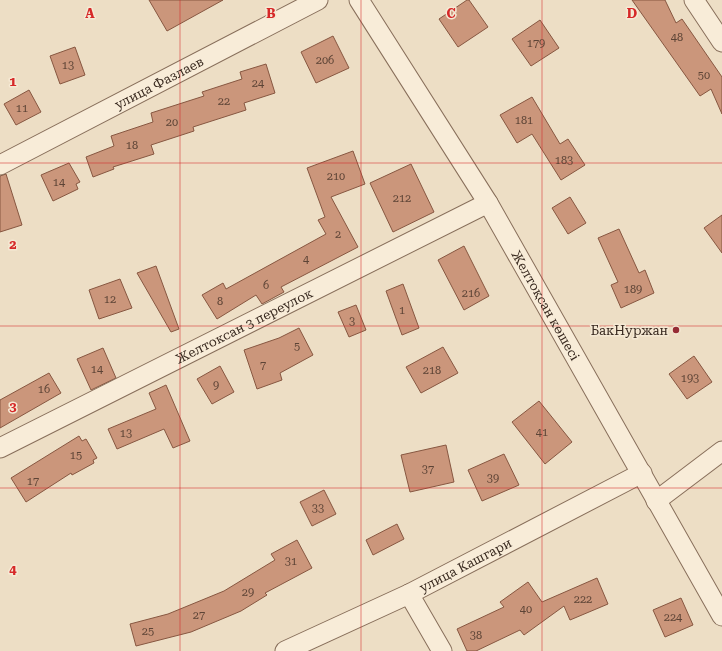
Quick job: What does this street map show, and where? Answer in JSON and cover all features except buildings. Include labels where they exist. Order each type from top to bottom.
[{"type":"street","name":"улица Фазлаев","points":[[0,165],[318,0]]},
{"type":"street","name":"Желтоқсан көшесі","points":[[359,0],[488,203],[722,616]]},
{"type":"street","points":[[694,0],[722,42]]},
{"type":"street","name":"Желтоксан 3 переулок","points":[[0,448],[488,203]]},
{"type":"street","points":[[656,501],[722,451]]},
{"type":"street","name":"улица Кашгари","points":[[285,651],[409,594],[642,473]]},
{"type":"street","points":[[409,594],[442,651]]},
{"type":"place","name":"БакНуржан","points":[[676,330]]}]
